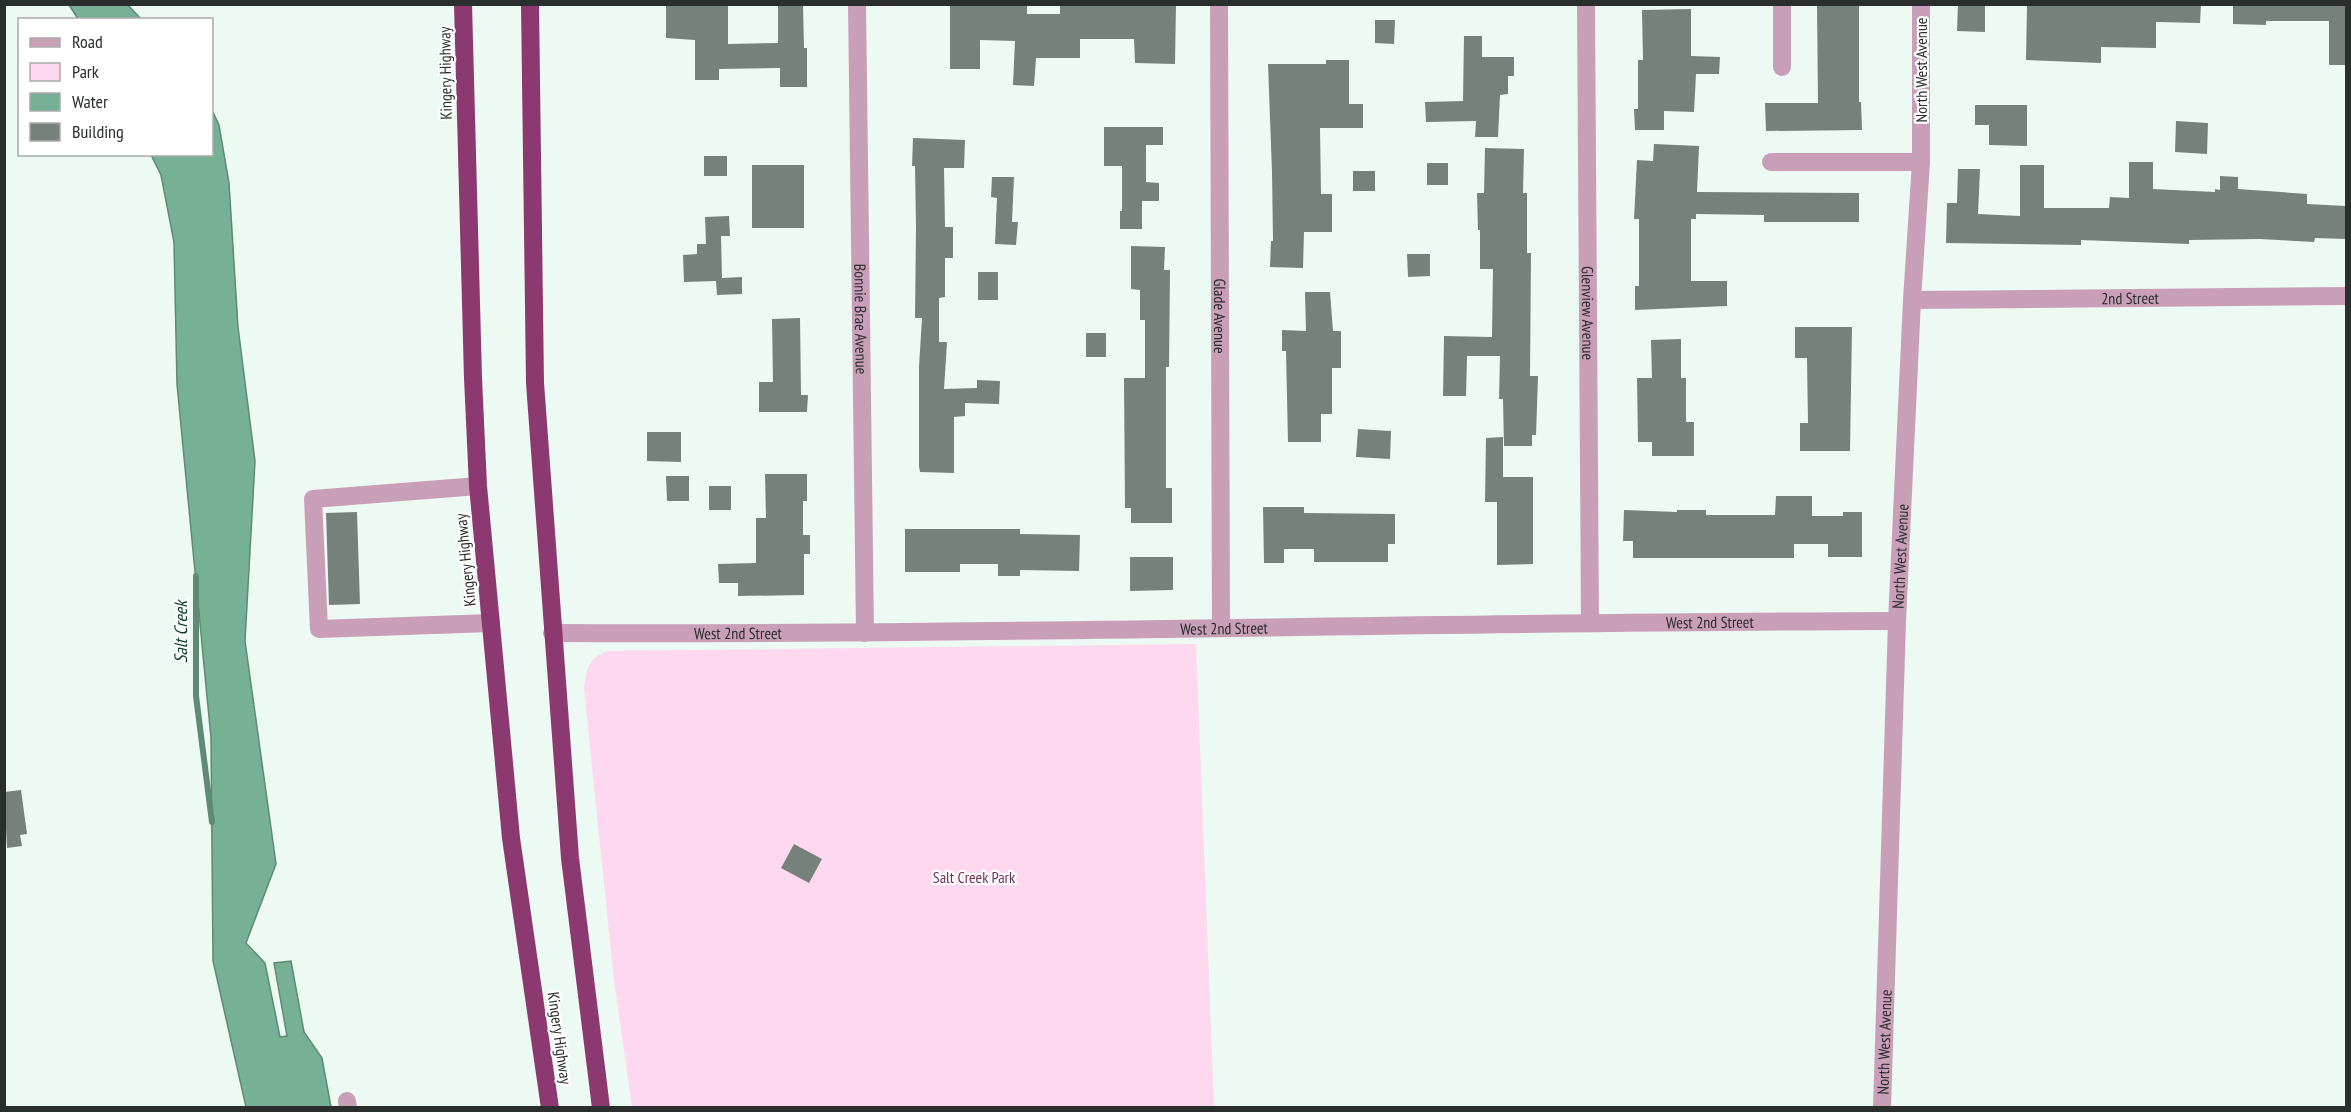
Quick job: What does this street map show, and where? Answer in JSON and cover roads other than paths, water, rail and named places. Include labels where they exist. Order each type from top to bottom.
[{"type":"highway","name":"Kingery Highway","points":[[463,4],[472,378],[478,486],[511,838],[550,1107]]},
{"type":"highway","name":"Kingery Highway","points":[[530,4],[535,383],[570,858],[601,1107]]},
{"type":"street","name":"Bonnie Brae Avenue","points":[[857,4],[865,633]]},
{"type":"street","name":"Glade Avenue","points":[[1219,4],[1221,627]]},
{"type":"street","name":"Glenview Avenue","points":[[1586,4],[1590,622]]},
{"type":"street","points":[[1782,4],[1782,67]]},
{"type":"street","name":"North West Avenue","points":[[1882,1107],[1897,621],[1921,162],[1921,4]]},
{"type":"street","points":[[1771,162],[1921,162]]},
{"type":"street","name":"2nd Street","points":[[1912,300],[2346,296]]},
{"type":"street","points":[[478,486],[313,499],[319,628],[491,623]]},
{"type":"street","name":"West 2nd Street","points":[[552,633],[865,633],[1590,622],[1897,621]]},
{"type":"water","points":[[69,5],[128,5],[140,18],[77,18]]},
{"type":"water","points":[[213,112],[219,125],[229,183],[238,327],[255,461],[245,641],[276,864],[246,943],[265,963],[280,1037],[287,1036],[274,963],[291,961],[304,1032],[322,1058],[331,1107],[246,1107],[213,961],[211,738],[177,384],[174,242],[161,175],[152,156],[213,156]]},
{"type":"waterway","name":"Salt Creek","points":[[196,576],[196,696],[212,822]]},
{"type":"park label","name":"Salt Creek Park","points":[[974,877]]}]
